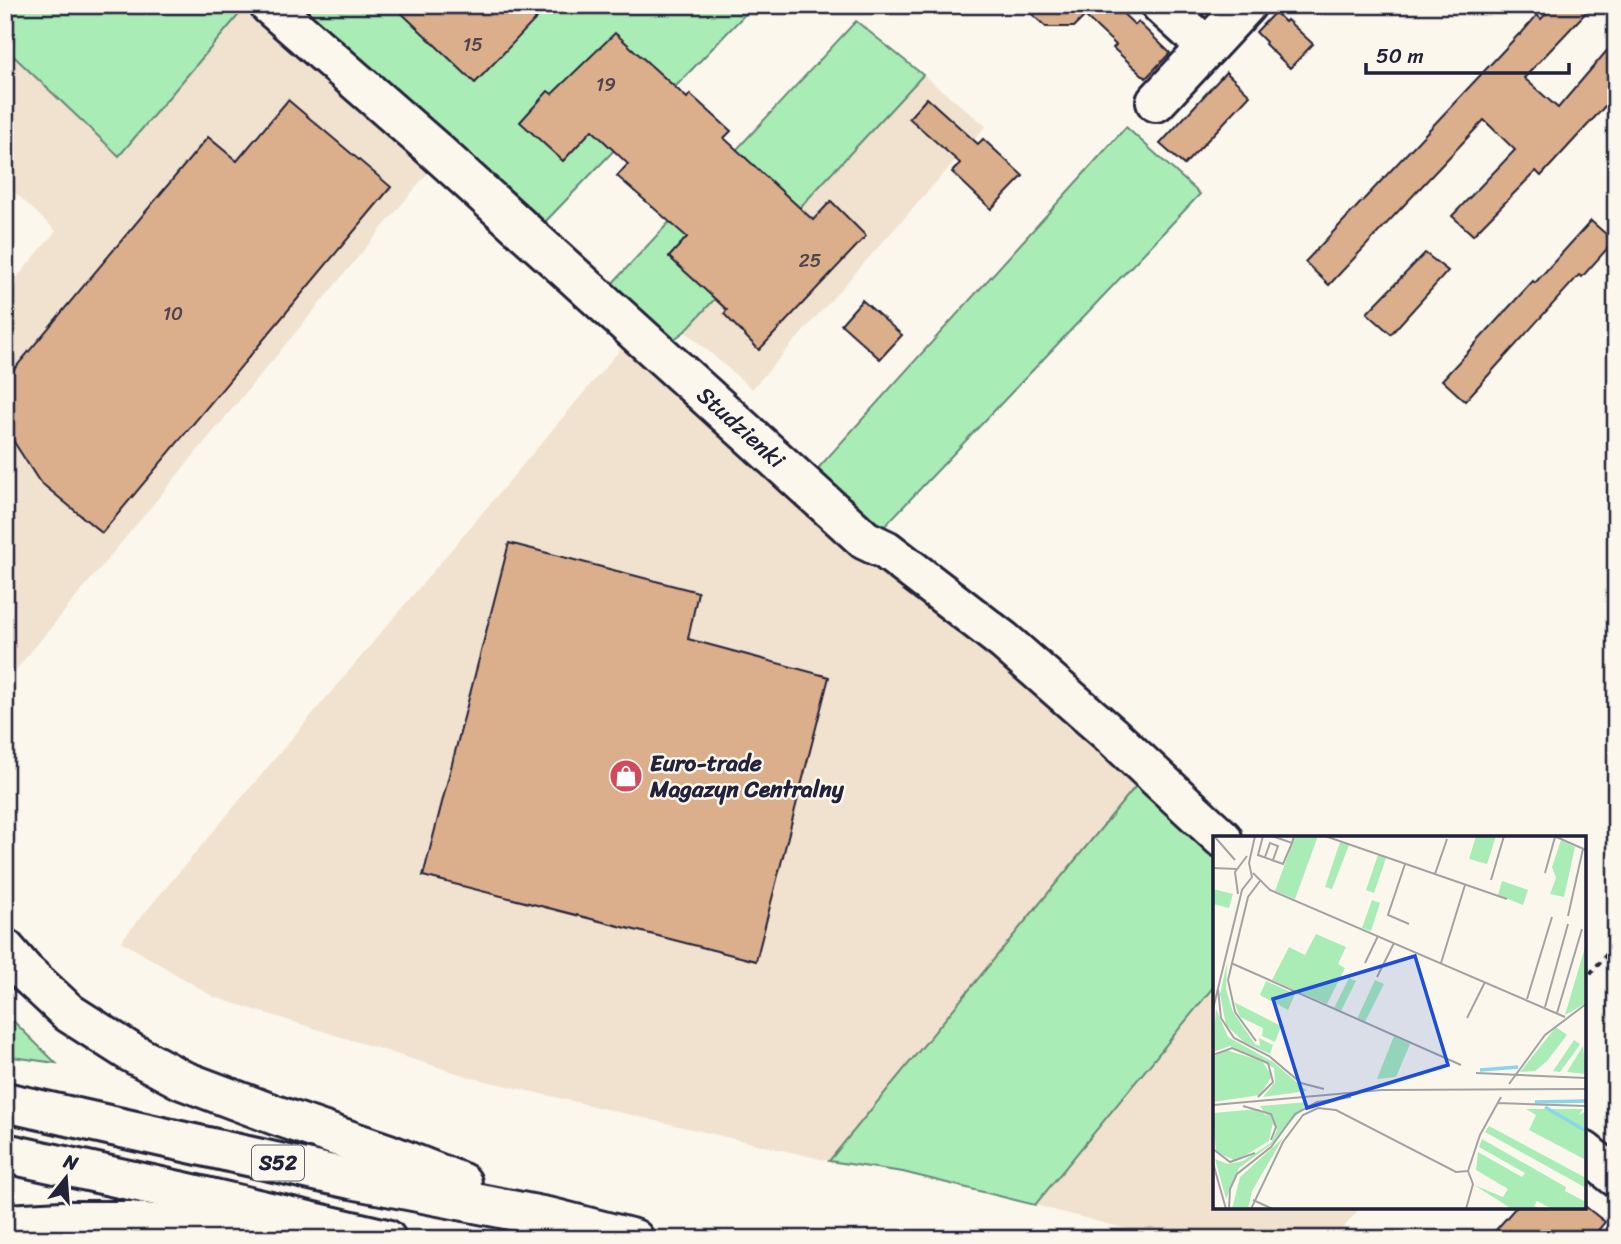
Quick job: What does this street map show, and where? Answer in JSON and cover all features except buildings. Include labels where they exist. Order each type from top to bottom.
[{"type":"main road","name":"Studzienki","points":[[269,5],[436,151],[865,540],[886,550],[1004,641],[1220,836]]},
{"type":"main road","points":[[1161,5],[1207,47]]},
{"type":"main road","points":[[1156,102],[1246,5]]},
{"type":"main road","points":[[5,949],[24,971],[69,1013],[130,1052],[182,1080],[386,1153],[552,1218]]},
{"type":"main road","name":"S52","points":[[5,1102],[351,1179],[552,1218],[634,1239]]},
{"type":"main road","name":"S52","points":[[5,1153],[386,1239]]},
{"type":"main road","points":[[1586,1153],[1616,1177]]},
{"type":"main road","points":[[5,1224],[131,1221],[275,1239]]},
{"type":"path","points":[[1586,979],[1616,944]]},
{"type":"shaded area","points":[[242,11],[431,169],[5,683],[5,292],[56,231],[5,183],[5,48],[119,156]]},
{"type":"shaded area","points":[[923,75],[986,126],[752,389],[685,331]]},
{"type":"shaded area","points":[[624,345],[1143,777],[829,1161],[473,1078],[214,997],[121,941]]},
{"type":"shaded area","points":[[1213,987],[1213,1209],[1359,1209],[1334,1239],[1164,1239],[1035,1205]]},
{"type":"green space","points":[[5,5],[235,5],[242,11],[119,156],[5,48]]},
{"type":"green space","points":[[299,5],[754,5],[543,224]]},
{"type":"green space","points":[[856,21],[923,75],[685,331],[669,343],[609,287]]},
{"type":"green space","points":[[1126,127],[1200,194],[881,530],[811,476]]},
{"type":"green space","points":[[1143,777],[1213,841],[1213,987],[1035,1205],[903,1172],[829,1161]]},
{"type":"green space","points":[[5,1013],[56,1063],[5,1056]]},
{"type":"place","name":"Euro-trade Magazyn Centralny","points":[[626,776]]}]
